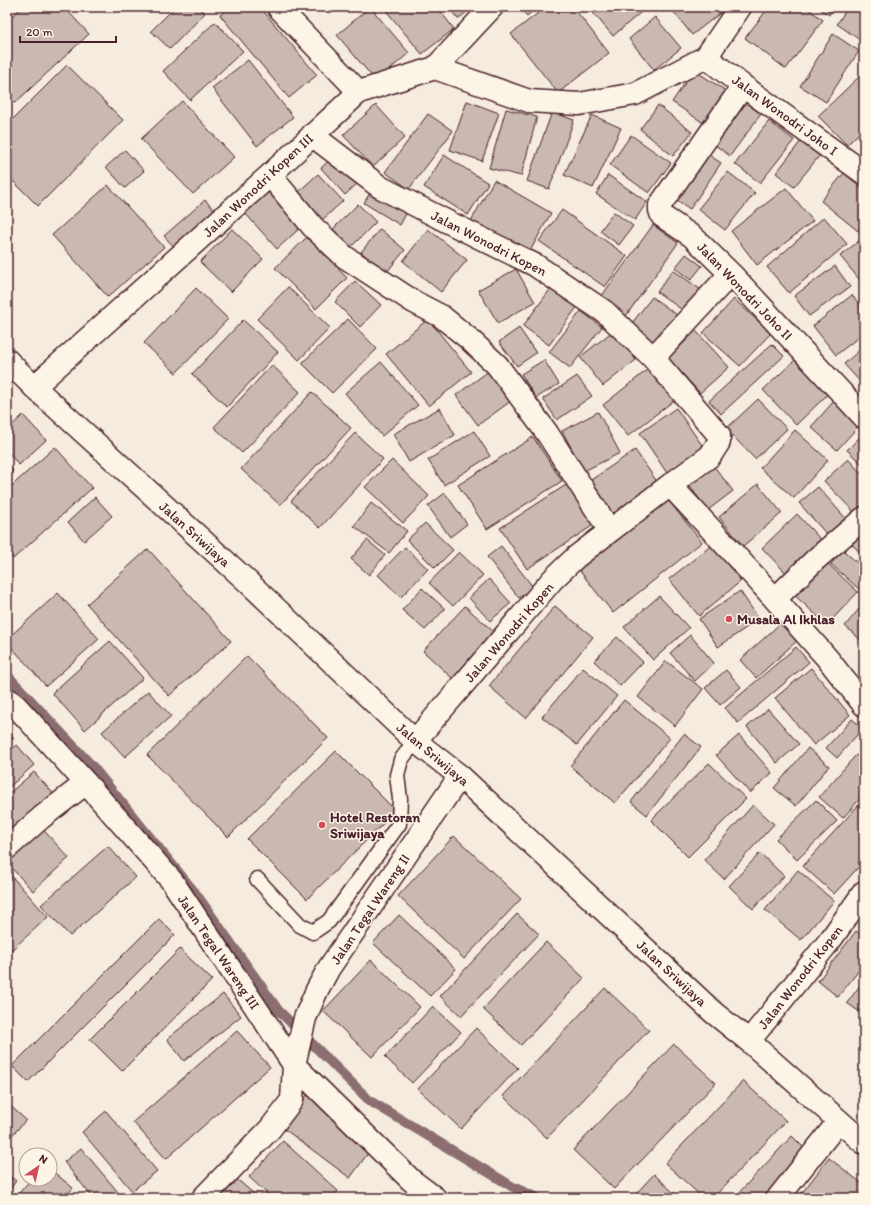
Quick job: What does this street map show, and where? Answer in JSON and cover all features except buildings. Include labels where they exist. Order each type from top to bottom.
[{"type":"street","points":[[278,7],[359,92]]},
{"type":"street","name":"Jalan Wonodri Kopen III","points":[[34,387],[270,175],[359,92],[435,68],[492,7]]},
{"type":"street","points":[[435,68],[529,101],[579,104],[635,94],[706,57],[740,7]]},
{"type":"street","name":"Jalan Wonodri Joho I","points":[[706,57],[864,173]]},
{"type":"street","name":"Jalan Wonodri Joho II","points":[[744,86],[660,205],[662,216],[693,238],[733,276],[864,417]]},
{"type":"street","name":"Jalan Wonodri Kopen","points":[[312,135],[380,187],[535,265],[605,312],[654,358],[719,435],[719,442],[710,456],[576,557],[553,579],[415,741]]},
{"type":"street","points":[[270,175],[313,227],[344,257],[414,302],[441,316],[468,338],[497,365],[547,433],[610,531]]},
{"type":"street","points":[[654,358],[722,284]]},
{"type":"street","name":"Jalan Sriwijaya","points":[[7,360],[34,387],[248,582],[415,741],[460,776],[714,1013],[749,1041],[864,1143]]},
{"type":"street","points":[[670,485],[775,599],[827,658],[864,705]]},
{"type":"street","points":[[775,599],[816,559],[864,518]]},
{"type":"street","name":"Jalan Tegal Wareng III","points":[[7,699],[86,783],[172,881],[295,1058],[411,1180],[435,1198]]},
{"type":"street","name":"Jalan Tegal Wareng II","points":[[204,1198],[270,1129],[292,1100],[295,1058],[305,1018],[317,990],[329,968],[460,776]]},
{"type":"street","points":[[7,848],[42,817],[86,783]]},
{"type":"street","name":"Jalan Wonodri Kopen","points":[[749,1041],[832,939],[864,892]]},
{"type":"street","points":[[778,1198],[839,1121]]},
{"type":"lane","points":[[257,879],[300,925],[314,932],[329,922],[398,824],[400,799],[397,775],[401,760],[415,741]]},
{"type":"waterway","points":[[7,675],[92,766],[196,894],[278,1010],[370,1101],[513,1187],[538,1198]]},
{"type":"place","name":"Musala Al Ikhlas","points":[[729,619]]},
{"type":"place","name":"Hotel Restoran Sriwijaya","points":[[322,825]]}]
